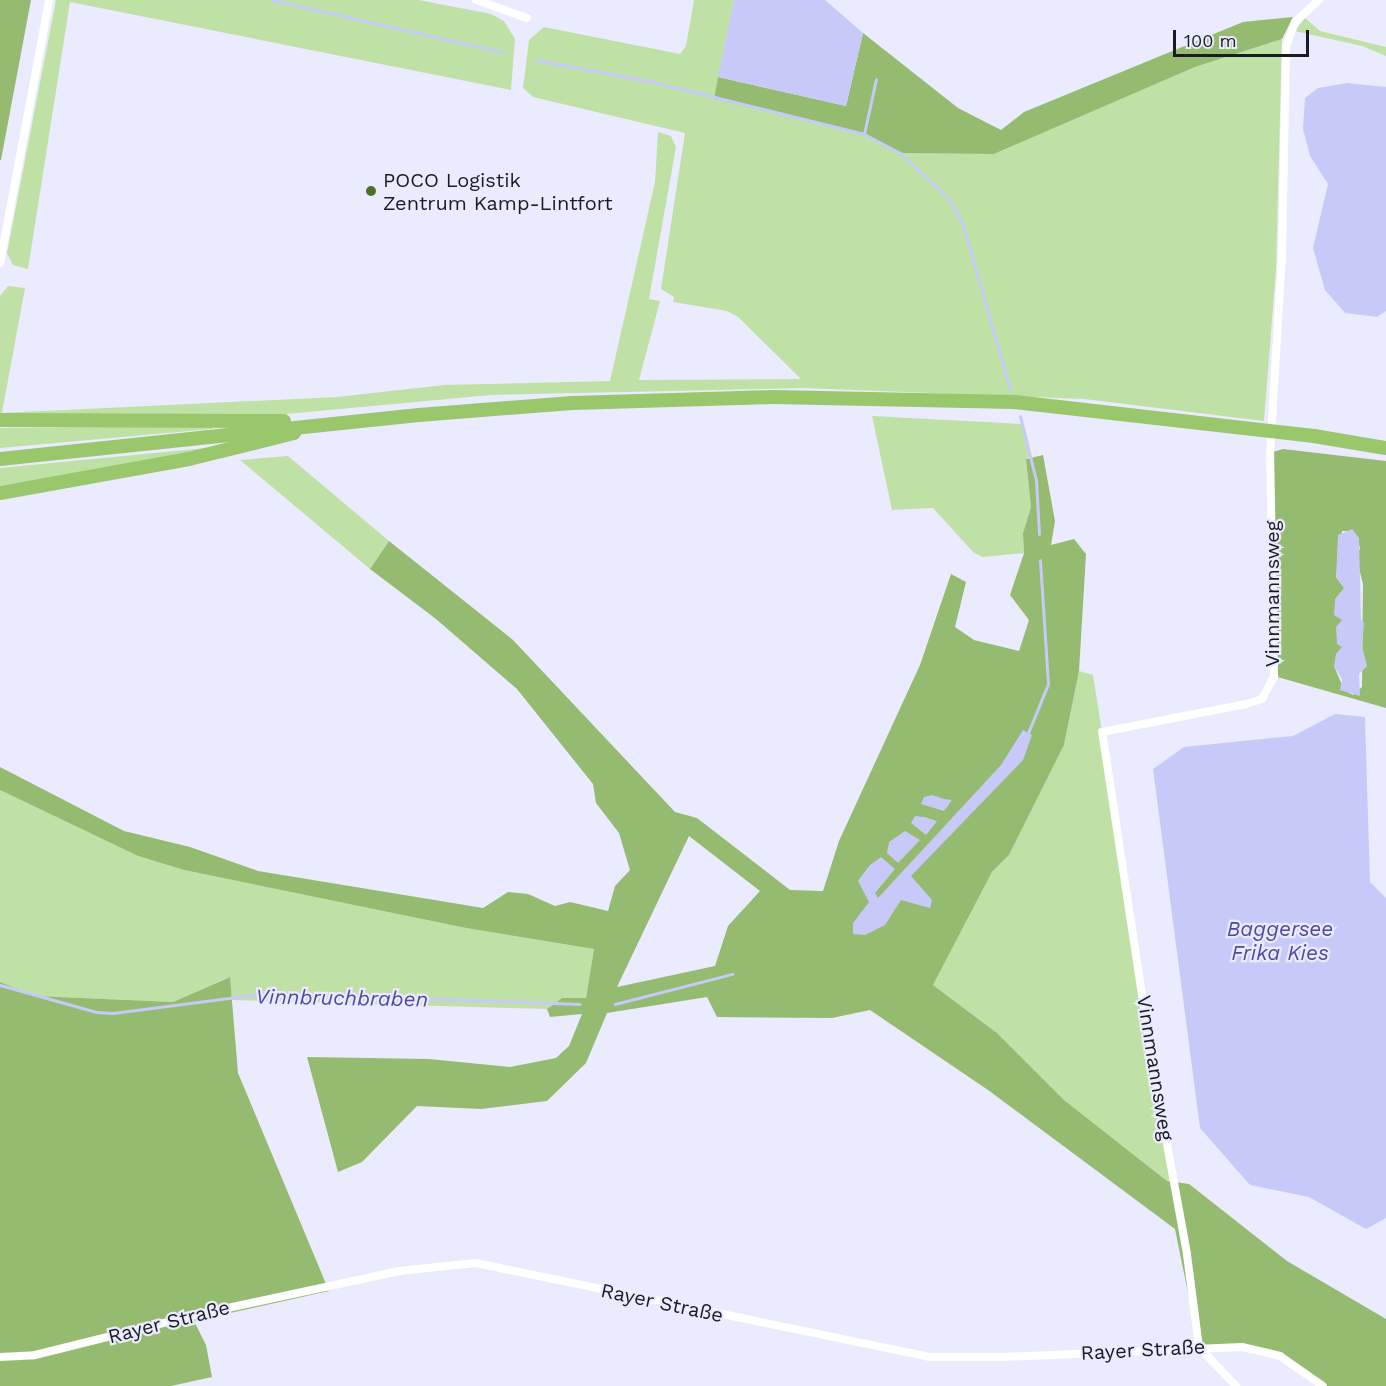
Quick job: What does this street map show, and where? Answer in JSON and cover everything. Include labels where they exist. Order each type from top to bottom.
[{"type":"highway","points":[[0,459],[321,424],[573,403],[881,397],[1015,402],[1314,436],[1386,448]]},
{"type":"highway","points":[[0,420],[321,424]]},
{"type":"highway","points":[[0,494],[256,445],[321,424]]},
{"type":"street","points":[[0,260],[49,0]]},
{"type":"street","points":[[476,0],[527,18]]},
{"type":"street","name":"Vinnmannsweg","points":[[1198,1347],[1187,1254],[1152,1061],[1102,732],[1262,699],[1274,675],[1276,648],[1270,453],[1282,257],[1286,47],[1295,22],[1320,0]]},
{"type":"street","name":"Rayer Straße","points":[[0,1356],[35,1355],[191,1316],[399,1270],[476,1263],[929,1357],[1002,1357],[1198,1347],[1242,1347],[1280,1356],[1323,1386]]},
{"type":"street","points":[[1198,1347],[1236,1386]]},
{"type":"green space","points":[[0,0],[31,0],[1,160],[0,160]]},
{"type":"green space","points":[[56,0],[419,0],[491,14],[504,21],[515,39],[511,90],[70,2],[28,269],[13,265],[7,253]]},
{"type":"green space","points":[[694,0],[734,0],[714,99],[864,134],[900,153],[994,154],[1195,67],[1282,39],[1276,270],[1264,421],[1084,399],[804,388],[491,395],[275,415],[0,416],[0,296],[8,286],[25,288],[2,413],[337,397],[444,385],[610,381],[655,182],[658,132],[671,136],[676,147],[649,299],[660,301],[639,380],[801,379],[738,317],[727,311],[673,302],[674,297],[661,289],[685,133],[533,97],[523,88],[529,40],[544,27],[680,54],[686,46]]},
{"type":"green space","points":[[1293,17],[1282,39],[1195,67],[994,154],[900,153],[864,134],[714,99],[718,77],[846,106],[863,33],[958,108],[1001,130],[1024,112],[1243,22]]},
{"type":"green space","points":[[1305,18],[1320,31],[1386,47],[1386,56],[1362,46],[1295,31]]},
{"type":"green space","points":[[872,416],[1022,424],[1030,456],[1026,459],[1031,507],[1023,533],[1024,553],[983,557],[974,553],[933,508],[892,510]]},
{"type":"green space","points":[[212,426],[212,429],[0,448],[0,428]]},
{"type":"green space","points":[[206,448],[207,452],[0,486],[0,468]]},
{"type":"green space","points":[[1283,449],[1386,461],[1386,708],[1274,676],[1270,453]],"holes":[[[1342,531],[1347,531],[1360,547],[1357,560],[1363,584],[1362,687],[1353,695],[1344,690],[1334,666],[1342,647],[1344,588],[1336,577]]]},
{"type":"green space","points":[[1043,455],[1055,521],[1051,545],[1074,539],[1086,554],[1079,671],[1064,745],[1009,855],[992,872],[933,985],[997,1033],[1064,1100],[1167,1181],[1189,1184],[1287,1261],[1386,1319],[1386,1386],[1323,1386],[1280,1356],[1242,1347],[1199,1347],[1175,1229],[988,1090],[870,1010],[832,1018],[717,1017],[707,997],[607,1013],[586,1063],[547,1101],[481,1109],[417,1106],[362,1162],[338,1172],[307,1057],[429,1059],[510,1067],[556,1058],[569,1046],[582,1014],[550,1017],[547,1009],[562,998],[586,998],[594,949],[466,928],[184,870],[138,856],[0,790],[0,767],[124,831],[190,847],[258,871],[483,908],[508,892],[528,894],[555,906],[570,902],[608,911],[615,886],[630,870],[619,833],[596,803],[593,784],[517,689],[436,619],[370,569],[389,541],[513,640],[675,812],[697,818],[790,890],[823,891],[839,841],[920,665],[951,574],[966,582],[955,627],[974,640],[1019,651],[1029,620],[1010,595],[1024,553],[1023,533],[1031,507],[1026,459]],"holes":[[[689,836],[760,891],[728,926],[715,966],[617,987]]]},
{"type":"green space","points":[[288,456],[389,541],[370,569],[240,460]]},
{"type":"green space","points":[[1079,671],[1093,675],[1173,1179],[1167,1181],[1064,1100],[997,1033],[933,985],[992,872],[1009,855],[1064,745]]},
{"type":"green space","points":[[0,790],[138,856],[184,870],[466,928],[594,949],[586,998],[562,998],[547,1009],[232,1000],[229,977],[173,1002],[36,996],[0,982]]},
{"type":"green space","points":[[230,977],[238,1073],[329,1291],[194,1321],[206,1345],[212,1377],[171,1386],[0,1386],[0,982],[36,996],[173,1002]]},
{"type":"water","points":[[734,0],[825,0],[863,33],[846,106],[718,77]]},
{"type":"water","points":[[1347,83],[1386,87],[1386,311],[1377,317],[1345,313],[1325,290],[1313,248],[1328,184],[1310,156],[1303,129],[1305,98],[1318,88]]},
{"type":"water","points":[[1352,529],[1359,538],[1361,619],[1364,623],[1362,646],[1367,666],[1359,674],[1360,696],[1340,690],[1342,679],[1334,666],[1336,654],[1342,647],[1337,644],[1336,627],[1342,620],[1334,615],[1335,599],[1344,588],[1336,577],[1338,535]]},
{"type":"water","name":"Baggersee Frika Kies","points":[[1335,714],[1365,717],[1370,882],[1386,898],[1386,1218],[1366,1229],[1309,1197],[1250,1185],[1200,1128],[1153,769],[1184,747],[1293,736]]},
{"type":"water","points":[[1023,730],[1032,735],[1023,760],[911,876],[932,900],[930,908],[901,900],[885,925],[865,935],[853,934],[853,923],[869,902],[858,881],[869,866],[881,857],[895,869],[875,893],[878,898],[1001,765]]},
{"type":"water","points":[[932,795],[952,800],[944,811],[921,804],[924,797]]},
{"type":"water","points":[[915,816],[937,821],[926,835],[911,823]]},
{"type":"water","points":[[905,831],[920,840],[898,863],[887,853],[889,842]]},
{"type":"waterway","points":[[272,0],[502,52]]},
{"type":"waterway","points":[[536,60],[649,81],[864,134],[900,153],[947,197],[962,222],[1010,389]]},
{"type":"waterway","points":[[864,134],[876,79]]},
{"type":"waterway","points":[[1020,416],[1036,480],[1039,534]]},
{"type":"waterway","points":[[1028,733],[1048,684],[1040,560]]},
{"type":"waterway","name":"Vinnbruchbraben","points":[[615,1004],[732,974]]},
{"type":"waterway","name":"Vinnbruchbraben","points":[[0,985],[96,1012],[113,1013],[268,993],[580,1004]]},
{"type":"place","name":"POCO Logistik Zentrum Kamp-Lintfort","points":[[371,191]]}]
